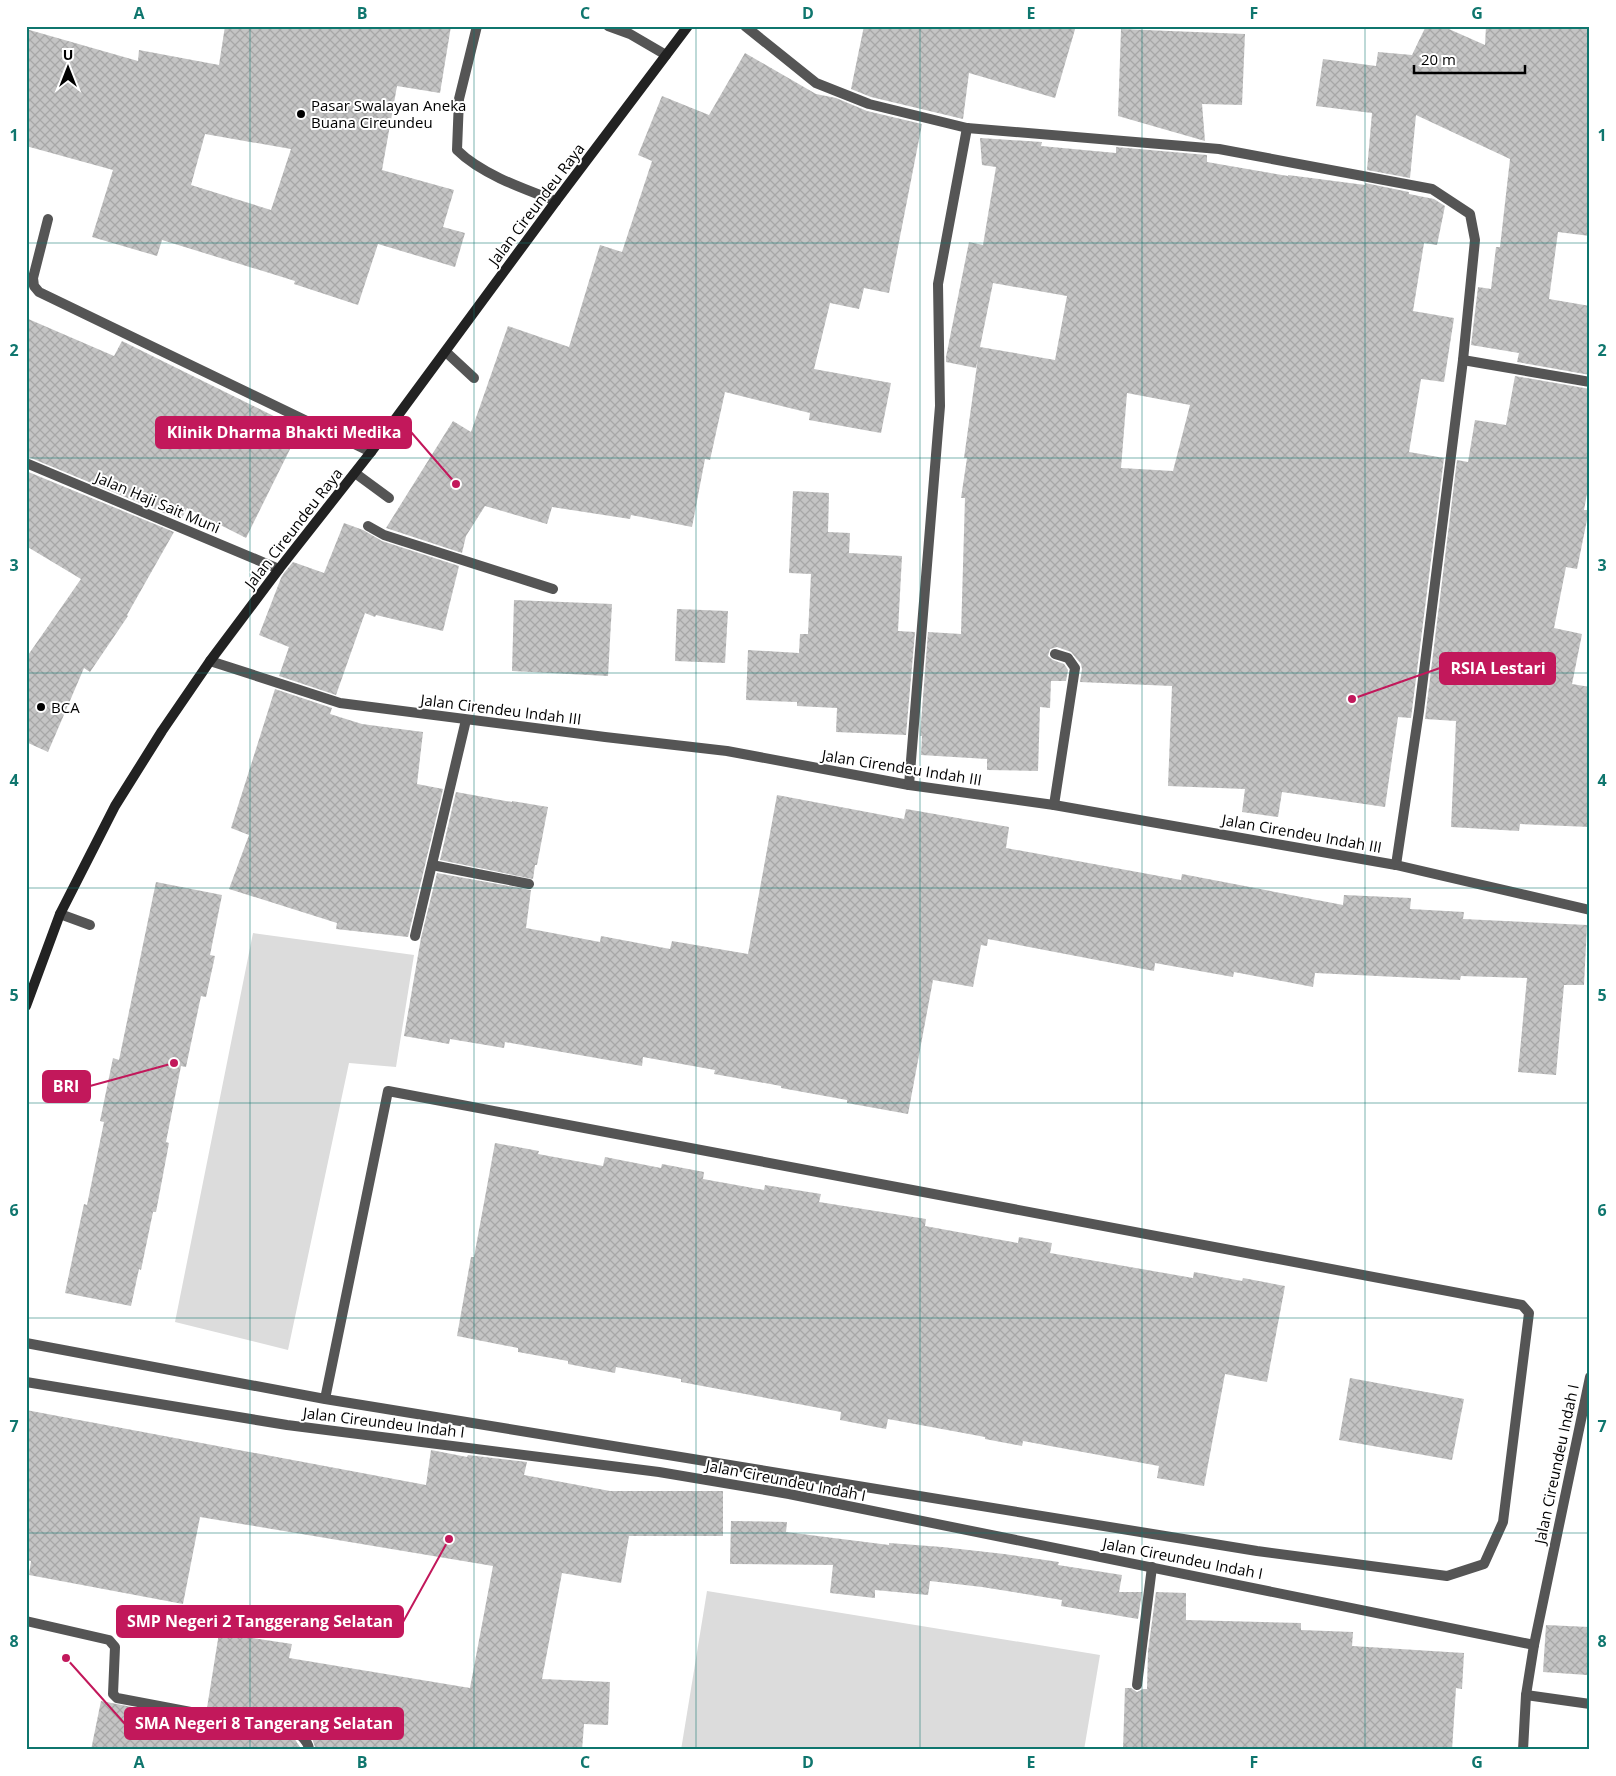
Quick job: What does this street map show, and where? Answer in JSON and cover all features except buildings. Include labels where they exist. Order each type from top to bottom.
[{"type":"main road","name":"Jalan Cireundeu Raya","points":[[26,1006],[60,914],[115,806],[162,731],[210,661],[279,569],[372,452],[556,201],[688,26]]},
{"type":"street","points":[[477,26],[459,99],[457,150],[469,162],[525,190],[556,201]]},
{"type":"street","points":[[608,26],[630,34],[666,55]]},
{"type":"street","points":[[745,26],[816,83],[869,104],[967,128],[1219,149],[1432,189],[1470,214],[1475,240],[1463,360],[1419,712],[1396,866]]},
{"type":"street","points":[[909,785],[940,406],[938,284],[967,128]]},
{"type":"street","points":[[48,219],[33,278],[34,286],[39,292],[372,452]]},
{"type":"street","points":[[446,352],[474,378]]},
{"type":"street","points":[[1463,360],[1590,382]]},
{"type":"street","name":"Jalan Haji Sait Muni","points":[[26,463],[279,569]]},
{"type":"street","points":[[355,473],[389,498]]},
{"type":"street","points":[[368,526],[384,535],[553,589]]},
{"type":"street","points":[[1054,805],[1075,668],[1068,658],[1055,654]]},
{"type":"street","name":"Jalan Cirendeu Indah III","points":[[210,661],[340,703],[727,751],[909,785],[1054,805],[1396,866],[1590,910]]},
{"type":"street","points":[[415,936],[466,720]]},
{"type":"street","points":[[432,866],[529,884]]},
{"type":"street","points":[[60,914],[90,925]]},
{"type":"street","points":[[26,1343],[325,1398],[1247,1549],[1447,1576],[1484,1564],[1503,1522],[1529,1313],[1522,1304],[388,1091],[325,1398]]},
{"type":"street","name":"Jalan Cireundeu Indah I","points":[[1523,1750],[1526,1695],[1534,1645],[1590,1377]]},
{"type":"street","name":"Jalan Cireundeu Indah I","points":[[26,1382],[287,1424],[659,1472],[789,1494],[1534,1645]]},
{"type":"street","points":[[1137,1685],[1152,1567]]},
{"type":"street","points":[[26,1621],[109,1640],[115,1647],[114,1694],[117,1698],[297,1732],[305,1739],[310,1747],[309,1750]]},
{"type":"street","points":[[1526,1695],[1590,1704]]},
{"type":"shaded area","points":[[253,933],[414,955],[396,1067],[349,1063],[288,1350],[175,1322]]},
{"type":"shaded area","points":[[707,1591],[1100,1655],[1084,1750],[681,1750]]},
{"type":"place","name":"Pasar Swalayan Aneka Buana Cireundeu","points":[[301,114]]},
{"type":"place","name":"Klinik Dharma Bhakti Medika","points":[[456,484]]},
{"type":"place","name":"RSIA Lestari","points":[[1352,699]]},
{"type":"place","name":"BCA","points":[[41,707]]},
{"type":"place","name":"BRI","points":[[174,1063]]},
{"type":"place","name":"SMP Negeri 2 Tanggerang Selatan","points":[[449,1539]]},
{"type":"place","name":"SMA Negeri 8 Tangerang Selatan","points":[[66,1658]]}]
